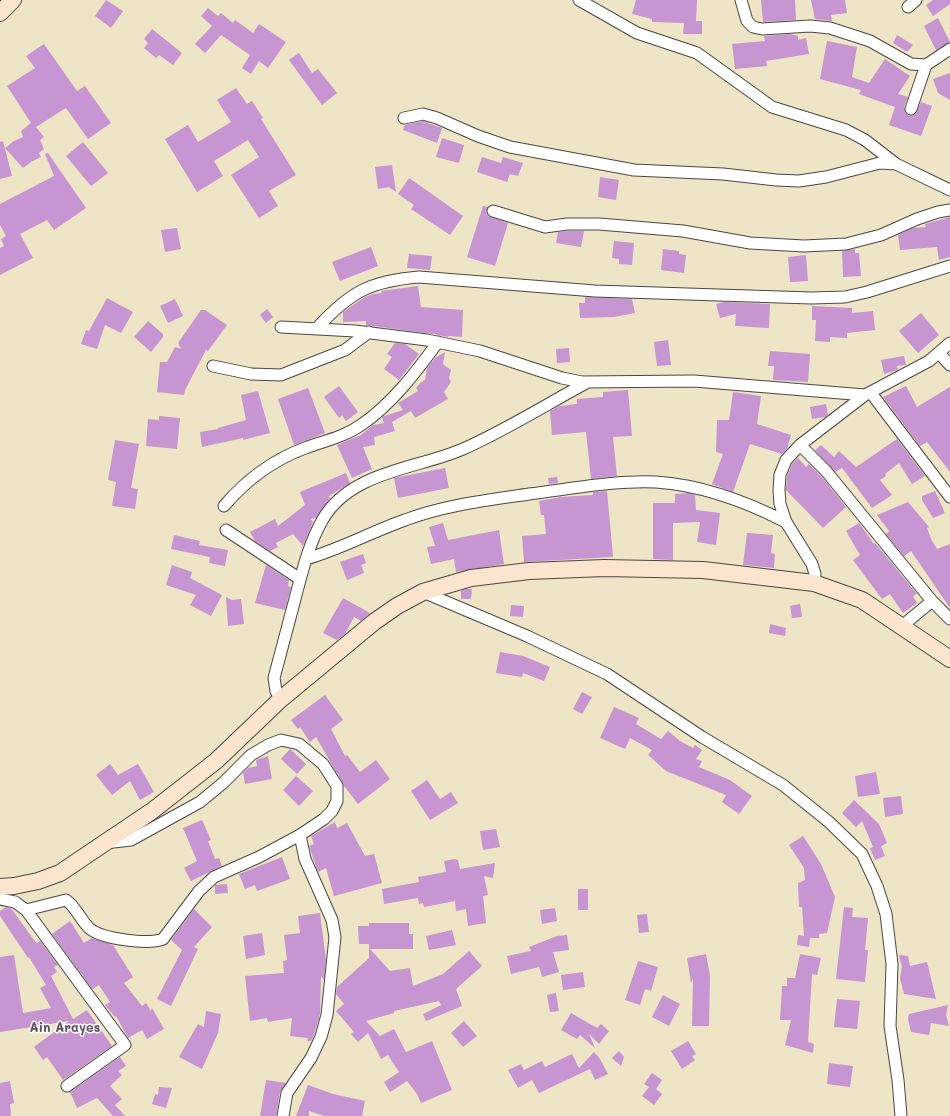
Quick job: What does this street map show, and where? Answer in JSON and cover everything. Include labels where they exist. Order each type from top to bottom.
[{"type":"street","points":[[0,13],[13,0]]},
{"type":"street","points":[[579,0],[637,33],[697,53],[772,107],[846,130],[865,140],[896,164],[950,190]]},
{"type":"street","points":[[741,0],[747,20],[753,27],[762,29],[810,26],[830,28],[870,41],[911,64],[926,65]]},
{"type":"street","points":[[911,109],[926,65],[950,49]]},
{"type":"street","points":[[404,118],[422,114],[437,118],[478,136],[510,147],[634,170],[724,174],[799,181],[826,177],[880,162],[896,164]]},
{"type":"street","points":[[492,211],[545,227],[567,224],[599,224],[683,231],[750,243],[804,246],[846,244],[881,235],[917,219],[950,210]]},
{"type":"street","points":[[317,328],[336,307],[354,293],[379,283],[399,278],[419,277],[602,291],[812,298],[845,297],[867,292],[950,266]]},
{"type":"street","points":[[280,327],[369,332],[438,342],[480,351],[562,378],[588,382],[694,380],[868,394],[950,497]]},
{"type":"street","points":[[213,366],[251,374],[281,375],[346,350],[369,332]]},
{"type":"street","points":[[224,506],[238,490],[260,472],[280,459],[305,448],[338,438],[361,425],[407,382],[438,342]]},
{"type":"street","points":[[814,583],[815,574],[812,564],[786,522],[780,497],[780,475],[786,460],[800,445],[868,394],[929,361],[950,343]]},
{"type":"street","points":[[939,353],[950,365]]},
{"type":"street","points":[[282,700],[276,691],[274,678],[300,579],[306,559],[323,519],[339,500],[362,483],[463,449],[588,382]]},
{"type":"street","points":[[800,445],[826,471],[932,601],[950,619]]},
{"type":"street","points":[[306,559],[328,553],[405,519],[434,511],[506,497],[620,484],[656,482],[696,488],[760,508],[786,522]]},
{"type":"street","points":[[226,530],[300,579]]},
{"type":"street","points":[[0,887],[38,881],[60,872],[152,811],[216,761],[282,700],[374,622],[397,606],[423,592],[444,585],[478,577],[529,571],[604,568],[703,570],[814,583],[862,600],[950,659]]},
{"type":"street","points":[[423,592],[527,636],[607,674],[702,737],[783,785],[829,822],[862,854],[877,886],[886,914],[892,964],[890,1026],[898,1080],[901,1116]]},
{"type":"street","points":[[902,626],[932,601]]},
{"type":"street","points":[[26,910],[66,900],[90,928],[101,934],[136,941],[156,942],[163,939],[199,892],[214,877],[300,835],[324,819],[332,811],[337,801],[337,786],[323,764],[299,744],[281,740],[268,744],[251,755],[223,783],[200,802],[131,840],[102,844]]},
{"type":"street","points":[[283,1116],[287,1093],[311,1058],[321,1036],[327,1015],[335,937],[332,920],[306,859],[300,835]]},
{"type":"street","points":[[0,899],[15,902],[26,910],[125,1045],[67,1086]]},
{"type":"building","points":[[106,0],[123,11],[111,28],[95,16]]},
{"type":"building","points":[[636,0],[697,0],[696,21],[702,21],[702,34],[683,34],[684,23],[652,22],[652,19],[632,14]]},
{"type":"building","points":[[761,0],[795,0],[796,20],[763,22]]},
{"type":"building","points":[[811,0],[845,0],[847,13],[831,15],[832,21],[815,19]]},
{"type":"building","points":[[933,0],[950,0],[950,4],[933,16],[926,5]]},
{"type":"building","points":[[208,8],[218,16],[221,13],[233,23],[235,20],[253,33],[259,24],[286,42],[268,68],[259,61],[251,74],[242,68],[250,55],[221,35],[205,53],[195,44],[212,26],[201,16]]},
{"type":"building","points":[[938,18],[950,42],[936,50],[924,26]]},
{"type":"building","points":[[152,29],[182,53],[173,65],[159,55],[156,58],[144,48],[148,43],[144,39]]},
{"type":"building","points":[[790,34],[798,36],[798,40],[806,38],[809,54],[766,61],[767,66],[735,69],[732,44],[765,41],[764,36]]},
{"type":"building","points":[[897,35],[913,45],[907,52],[893,43]]},
{"type":"building","points":[[827,41],[857,47],[852,77],[869,83],[885,59],[910,76],[898,94],[908,97],[904,107],[906,113],[909,116],[915,114],[921,102],[932,106],[921,136],[889,125],[895,107],[859,94],[861,90],[820,79]]},
{"type":"building","points":[[44,44],[77,91],[85,86],[111,123],[88,139],[66,108],[36,127],[44,137],[40,140],[44,149],[39,153],[41,157],[23,168],[5,148],[14,141],[23,137],[21,131],[31,123],[7,86],[35,68],[26,56]]},
{"type":"building","points":[[299,53],[312,73],[318,69],[337,93],[322,105],[289,60]]},
{"type":"building","points":[[950,73],[950,100],[938,93],[933,79]]},
{"type":"building","points":[[236,88],[247,104],[252,101],[263,118],[261,119],[296,175],[269,191],[278,206],[259,218],[231,175],[259,157],[248,140],[214,161],[223,176],[197,192],[165,139],[188,125],[198,142],[231,122],[217,100]]},
{"type":"building","points":[[422,121],[442,128],[437,143],[403,130],[405,125]]},
{"type":"building","points":[[442,138],[464,145],[459,163],[436,157]]},
{"type":"building","points":[[3,141],[12,176],[0,179],[0,142]]},
{"type":"building","points":[[83,142],[108,173],[91,186],[66,156]]},
{"type":"building","points":[[48,153],[86,208],[54,230],[47,220],[20,234],[33,258],[0,275],[0,248],[4,246],[1,239],[6,236],[0,225],[0,204],[54,176],[45,154]]},
{"type":"building","points":[[482,157],[501,163],[503,157],[523,163],[518,176],[510,174],[507,182],[477,172]]},
{"type":"building","points":[[392,165],[396,192],[389,187],[378,189],[375,167]]},
{"type":"building","points":[[600,177],[619,180],[616,200],[598,197]]},
{"type":"building","points":[[409,178],[463,216],[450,235],[411,209],[414,205],[398,194]]},
{"type":"building","points":[[483,206],[488,207],[486,212],[488,216],[508,223],[495,266],[467,257]]},
{"type":"building","points":[[950,217],[950,257],[939,260],[937,247],[900,250],[898,235],[913,228],[926,227],[925,224]]},
{"type":"building","points":[[177,228],[181,249],[165,252],[161,230]]},
{"type":"building","points":[[584,231],[581,247],[556,243],[558,232]]},
{"type":"building","points":[[614,241],[634,243],[632,265],[619,264],[619,259],[612,258]]},
{"type":"building","points":[[371,247],[378,266],[340,281],[332,262]]},
{"type":"building","points":[[663,249],[679,251],[679,254],[686,255],[684,273],[661,270]]},
{"type":"building","points":[[855,249],[855,253],[859,253],[861,276],[843,277],[842,251]]},
{"type":"building","points":[[409,254],[432,256],[430,270],[407,268]]},
{"type":"building","points":[[806,255],[808,281],[790,282],[788,257]]},
{"type":"building","points":[[418,286],[421,307],[463,310],[462,337],[448,337],[434,333],[366,325],[366,321],[343,322],[343,312],[365,297],[382,293],[381,291]]},
{"type":"building","points":[[585,297],[632,299],[635,313],[614,317],[580,318],[579,303],[585,303]]},
{"type":"building","points":[[107,298],[133,312],[121,333],[105,325],[97,349],[81,344],[86,330],[89,331]]},
{"type":"building","points":[[175,299],[183,316],[168,323],[160,306]]},
{"type":"building","points":[[724,302],[770,304],[769,328],[735,326],[736,314],[720,318],[716,304]]},
{"type":"building","points":[[812,306],[852,308],[852,313],[873,311],[875,330],[847,333],[847,338],[830,337],[830,342],[815,341],[816,320],[812,320]]},
{"type":"building","points":[[267,309],[273,317],[266,323],[260,315]]},
{"type":"building","points":[[201,310],[205,310],[227,325],[208,351],[206,350],[185,390],[184,395],[157,392],[160,362],[167,362],[175,347],[181,349],[178,343]]},
{"type":"building","points":[[921,313],[939,335],[918,353],[899,331]]},
{"type":"building","points":[[148,321],[163,334],[163,337],[151,352],[134,337]]},
{"type":"building","points":[[668,340],[671,365],[657,366],[654,342]]},
{"type":"building","points":[[395,343],[405,344],[419,354],[399,380],[384,369],[392,357],[387,354]]},
{"type":"building","points":[[569,348],[570,362],[557,363],[556,349]]},
{"type":"building","points":[[770,351],[810,354],[808,382],[773,380],[774,366],[768,366]]},
{"type":"building","points":[[445,352],[443,364],[451,370],[449,378],[451,382],[444,392],[448,399],[415,418],[411,411],[392,422],[395,431],[374,437],[375,445],[363,447],[372,469],[352,478],[337,445],[361,435],[373,425],[384,423],[382,417],[403,410],[398,403],[418,391],[416,388],[425,380],[427,368],[435,358]]},
{"type":"building","points":[[904,356],[906,365],[897,366],[898,370],[884,374],[881,360]]},
{"type":"building","points":[[339,386],[358,412],[346,421],[342,415],[339,418],[324,397]]},
{"type":"building","points":[[906,386],[917,407],[950,387],[950,472],[927,442],[920,446],[883,397]]},
{"type":"building","points":[[308,388],[325,433],[294,445],[278,399]]},
{"type":"building","points":[[628,390],[632,436],[613,437],[617,476],[591,479],[586,432],[552,435],[550,411],[560,406],[577,404],[577,399],[603,397],[603,392]]},
{"type":"building","points":[[258,391],[270,433],[243,440],[243,438],[202,447],[200,432],[218,429],[246,420],[241,395]]},
{"type":"building","points":[[733,392],[761,396],[757,424],[791,435],[787,449],[782,454],[750,444],[733,492],[712,484],[723,454],[716,452],[717,420],[729,420]]},
{"type":"building","points":[[826,404],[828,415],[825,417],[812,419],[810,407]]},
{"type":"building","points":[[159,416],[180,418],[177,449],[146,446],[148,419],[159,420]]},
{"type":"building","points":[[897,439],[925,476],[912,484],[899,463],[880,480],[892,495],[872,508],[842,468],[835,472],[815,450],[821,445],[834,457],[839,451],[856,467]]},
{"type":"building","points":[[115,440],[139,444],[131,488],[138,489],[135,509],[112,506],[116,482],[108,480]]},
{"type":"building","points":[[798,458],[806,467],[809,464],[821,476],[846,507],[823,528],[786,490],[787,477],[792,464]]},
{"type":"building","points":[[445,468],[449,488],[398,498],[394,478]]},
{"type":"building","points":[[346,473],[350,483],[329,496],[330,498],[316,518],[311,519],[313,522],[303,546],[293,534],[276,543],[278,547],[270,551],[255,541],[250,532],[275,519],[278,526],[305,505],[300,492]]},
{"type":"building","points":[[557,477],[558,483],[549,484],[548,478]]},
{"type":"building","points":[[607,491],[613,557],[524,562],[522,536],[546,534],[544,515],[541,515],[539,501],[561,497],[593,495],[593,492]]},
{"type":"building","points":[[935,491],[945,513],[933,518],[922,500],[922,496]]},
{"type":"building","points":[[689,493],[695,495],[696,510],[720,513],[716,545],[697,542],[700,522],[673,523],[673,560],[653,559],[653,503],[675,503],[675,494]]},
{"type":"building","points":[[908,502],[929,527],[927,528],[937,549],[950,544],[950,608],[911,551],[904,556],[886,534],[889,531],[877,515]]},
{"type":"building","points":[[443,523],[448,540],[499,530],[504,564],[456,572],[454,559],[431,564],[427,547],[435,546],[429,527]]},
{"type":"building","points":[[859,523],[874,544],[875,543],[917,594],[913,596],[917,603],[903,613],[890,594],[882,599],[853,560],[860,555],[846,531]]},
{"type":"building","points":[[747,533],[773,535],[771,553],[775,554],[774,568],[743,565]]},
{"type":"building","points":[[174,535],[200,541],[199,545],[228,550],[225,566],[209,563],[210,557],[171,549]]},
{"type":"building","points":[[363,554],[366,563],[361,565],[364,573],[347,580],[340,562]]},
{"type":"building","points":[[172,565],[192,572],[190,578],[222,595],[211,616],[190,605],[196,595],[166,585]]},
{"type":"building","points":[[266,565],[289,580],[288,586],[291,587],[285,610],[255,603]]},
{"type":"building","points":[[472,589],[471,599],[461,599],[461,591]]},
{"type":"building","points":[[226,597],[232,600],[241,599],[244,624],[228,626]]},
{"type":"building","points":[[343,598],[370,613],[361,621],[354,617],[345,634],[337,640],[323,633]]},
{"type":"building","points":[[800,604],[802,617],[792,618],[790,606]]},
{"type":"building","points":[[511,605],[524,606],[523,617],[510,616]]},
{"type":"building","points":[[770,624],[786,628],[785,636],[769,633]]},
{"type":"building","points":[[500,652],[523,656],[550,667],[544,681],[523,673],[522,677],[496,673]]},
{"type":"building","points":[[582,692],[592,697],[582,714],[573,709]]},
{"type":"building","points":[[325,695],[343,720],[331,729],[345,756],[347,755],[360,772],[376,760],[390,779],[358,804],[344,786],[316,737],[310,742],[300,727],[298,729],[291,720]]},
{"type":"building","points":[[614,707],[639,718],[636,724],[661,739],[668,731],[680,741],[693,748],[695,745],[702,750],[696,759],[702,761],[699,767],[730,780],[752,796],[739,814],[722,802],[726,795],[666,771],[648,755],[652,750],[630,738],[625,749],[600,738]]},
{"type":"building","points":[[290,749],[306,764],[297,774],[281,759]]},
{"type":"building","points":[[268,756],[272,779],[245,784],[243,773],[248,768],[257,766],[256,760]]},
{"type":"building","points":[[110,764],[118,775],[138,764],[154,792],[140,800],[130,781],[112,795],[96,775]]},
{"type":"building","points":[[876,772],[880,794],[858,797],[855,776]]},
{"type":"building","points":[[296,776],[313,791],[299,806],[283,790]]},
{"type":"building","points":[[427,780],[440,799],[451,792],[458,803],[430,820],[411,791]]},
{"type":"building","points":[[901,796],[903,814],[885,817],[883,798]]},
{"type":"building","points":[[853,799],[879,824],[887,843],[881,846],[885,856],[875,860],[870,848],[873,847],[862,821],[856,827],[842,813],[854,800]]},
{"type":"building","points":[[202,820],[211,840],[208,841],[215,859],[219,858],[222,866],[191,881],[184,868],[197,861],[183,828]]},
{"type":"building","points":[[335,822],[337,828],[347,823],[365,856],[374,854],[382,883],[334,896],[326,868],[318,872],[309,846],[314,844],[311,836]]},
{"type":"building","points":[[496,829],[500,847],[483,850],[480,831]]},
{"type":"building","points":[[803,836],[821,864],[835,897],[827,933],[819,934],[819,938],[810,938],[809,947],[797,945],[798,935],[804,936],[802,907],[799,907],[798,883],[805,880],[804,868],[789,845]]},
{"type":"building","points":[[282,857],[290,879],[257,891],[255,885],[245,889],[239,874]]},
{"type":"building","points":[[454,859],[458,860],[460,869],[495,863],[493,878],[484,876],[488,895],[483,896],[486,923],[468,926],[466,909],[456,911],[455,901],[424,907],[423,903],[419,904],[418,898],[384,904],[382,889],[419,882],[418,877],[446,872],[444,861]]},
{"type":"building","points":[[227,884],[228,893],[215,894],[215,885]]},
{"type":"building","points":[[578,889],[588,889],[588,910],[578,910]]},
{"type":"building","points":[[6,907],[11,908],[34,940],[37,943],[40,941],[58,965],[54,967],[57,972],[51,976],[73,1019],[87,1010],[112,1046],[63,1080],[47,1057],[43,1060],[34,1047],[69,1021],[0,1032],[0,957],[14,955],[23,1013],[51,1008],[40,988],[46,985],[29,957],[28,958],[0,916],[0,911]]},
{"type":"building","points":[[844,907],[853,908],[852,917],[868,918],[865,950],[868,950],[865,982],[836,979]]},
{"type":"building","points":[[555,908],[557,921],[542,924],[540,910]]},
{"type":"building","points":[[194,909],[212,927],[194,947],[198,949],[171,1006],[157,999],[182,950],[171,940]]},
{"type":"building","points":[[320,913],[326,960],[324,980],[321,976],[320,1014],[311,1041],[307,1041],[308,1038],[290,1036],[292,1018],[268,1022],[267,1018],[250,1021],[245,976],[284,973],[283,961],[287,960],[284,935],[300,933],[298,916]]},
{"type":"building","points":[[647,914],[649,932],[639,933],[637,915]]},
{"type":"building","points":[[70,921],[84,943],[92,938],[113,945],[133,977],[124,983],[142,1006],[146,1003],[151,1011],[152,1008],[164,1029],[147,1039],[142,1030],[128,1038],[116,1016],[115,1017],[105,1005],[110,1002],[99,985],[92,989],[52,934]]},
{"type":"building","points":[[369,923],[409,923],[409,934],[413,934],[413,949],[370,949],[390,971],[410,968],[413,986],[443,974],[469,951],[482,966],[456,989],[462,1006],[426,1021],[423,1014],[441,1005],[439,1001],[394,1011],[394,1013],[366,1021],[380,1036],[394,1029],[406,1052],[432,1041],[452,1090],[421,1103],[417,1094],[407,1081],[390,1092],[384,1082],[399,1072],[388,1055],[381,1059],[368,1033],[358,1042],[351,1034],[354,1032],[336,1011],[344,1004],[336,994],[337,987],[369,958],[369,944],[359,944],[358,926],[369,926]]},
{"type":"building","points":[[452,930],[456,945],[429,950],[426,936]]},
{"type":"building","points":[[262,933],[265,955],[246,959],[243,936]]},
{"type":"building","points":[[567,935],[569,950],[553,952],[559,972],[542,977],[539,967],[511,974],[507,956],[531,951],[529,947],[557,936]]},
{"type":"building","points":[[706,954],[710,976],[709,1026],[692,1026],[693,978],[691,983],[687,958]]},
{"type":"building","points":[[800,954],[821,958],[817,975],[812,974],[808,1042],[814,1044],[813,1053],[785,1045],[791,1020],[780,1020],[782,986],[787,986],[787,978],[795,978]]},
{"type":"building","points":[[899,955],[908,956],[910,966],[927,962],[936,999],[904,994],[900,978],[902,967]]},
{"type":"building","points":[[638,961],[658,967],[651,991],[645,989],[640,1005],[625,1000]]},
{"type":"building","points":[[583,972],[585,987],[563,990],[561,975]]},
{"type":"building","points":[[556,993],[559,1011],[550,1012],[547,995]]},
{"type":"building","points":[[663,995],[680,1004],[669,1026],[652,1017]]},
{"type":"building","points":[[837,999],[860,1001],[857,1029],[834,1027]]},
{"type":"building","points":[[948,1005],[946,1015],[949,1026],[931,1023],[929,1035],[911,1032],[908,1019],[909,1014]]},
{"type":"building","points":[[206,1011],[221,1014],[218,1033],[202,1069],[179,1057],[198,1024],[204,1027]]},
{"type":"building","points":[[571,1013],[597,1028],[601,1024],[609,1031],[599,1044],[589,1034],[595,1048],[580,1035],[577,1039],[561,1030]]},
{"type":"building","points":[[464,1021],[477,1036],[463,1047],[451,1033]]},
{"type":"building","points":[[688,1041],[696,1054],[692,1056],[695,1060],[682,1069],[671,1051]]},
{"type":"building","points":[[619,1051],[624,1057],[621,1066],[612,1058]]},
{"type":"building","points":[[594,1052],[600,1059],[608,1074],[595,1080],[590,1069],[539,1093],[532,1080],[518,1088],[508,1070],[521,1064],[524,1070],[542,1061],[545,1067],[572,1054],[579,1068]]},
{"type":"building","points":[[120,1057],[126,1066],[118,1071],[122,1075],[110,1086],[122,1099],[115,1105],[125,1116],[113,1116],[97,1098],[77,1108],[70,1092]]},
{"type":"building","points":[[829,1063],[853,1066],[850,1087],[827,1084]]},
{"type":"building","points":[[652,1073],[662,1080],[656,1089],[662,1094],[654,1105],[642,1096],[649,1087],[644,1084]]},
{"type":"building","points":[[266,1080],[286,1083],[280,1092],[276,1116],[260,1116]]},
{"type":"building","points":[[10,1081],[14,1103],[10,1104],[11,1116],[0,1116],[0,1083]]},
{"type":"building","points":[[308,1085],[333,1094],[365,1101],[362,1116],[324,1116],[309,1111],[309,1116],[296,1116]]},
{"type":"building","points":[[159,1087],[172,1088],[166,1108],[152,1104],[155,1094],[158,1095]]},
{"type":"district","name":"Ain Arayes","points":[[65,1028]]}]
